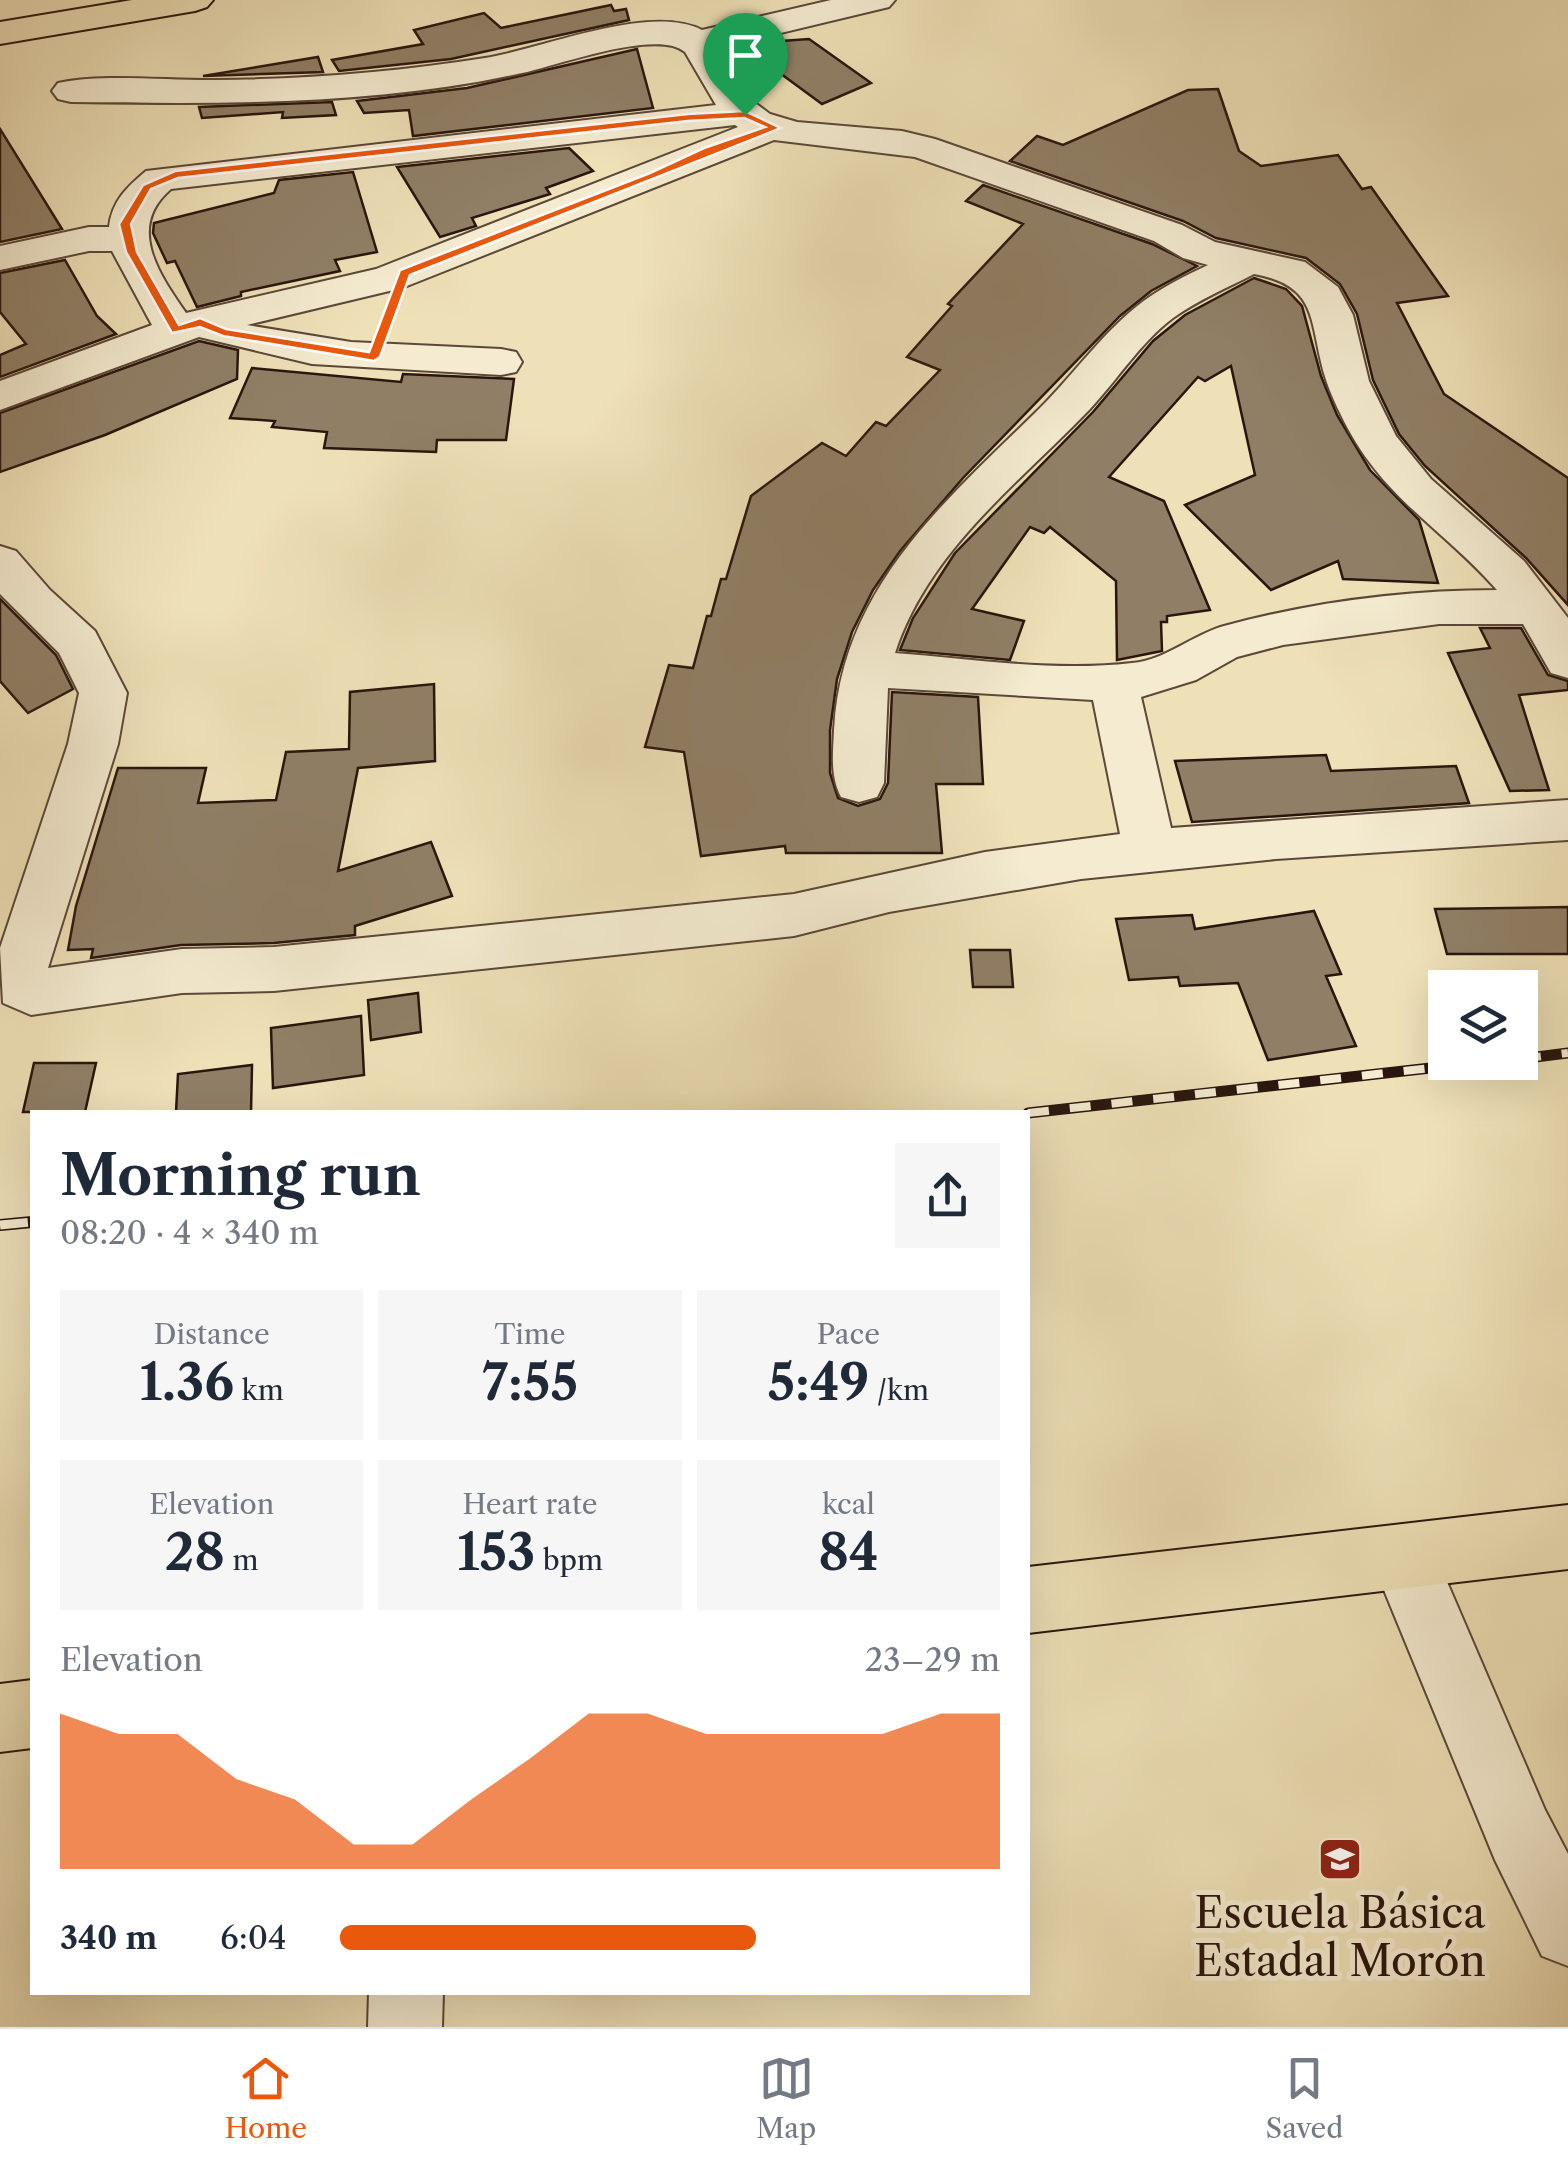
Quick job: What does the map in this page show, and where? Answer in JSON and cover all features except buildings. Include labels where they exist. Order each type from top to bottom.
[{"type":"main road","points":[[0,34],[194,0]]},
{"type":"main road","points":[[1030,1600],[1568,1537]]},
{"type":"main road","points":[[0,1718],[30,1714]]},
{"type":"street","points":[[696,42],[877,0]]},
{"type":"street","points":[[71,91],[174,93],[371,82],[500,67],[638,36],[687,35],[696,42],[732,103],[760,120],[802,135],[919,146],[1168,233],[1199,251],[1297,274],[1327,298],[1352,394],[1380,447],[1420,498],[1481,546],[1508,573],[1568,661]]},
{"type":"street","points":[[501,362],[374,357],[188,326],[152,293],[125,224],[139,196],[160,179],[175,175],[760,120]]},
{"type":"street","points":[[0,396],[188,326],[404,272],[654,175],[760,120]]},
{"type":"street","points":[[0,258],[89,239],[129,239]]},
{"type":"street","points":[[859,783],[858,705],[866,669],[878,631],[904,581],[940,536],[1080,393],[1146,318],[1170,301],[1249,260]]},
{"type":"street","points":[[374,357],[404,272]]},
{"type":"street","points":[[0,562],[33,602],[78,643],[103,692],[93,744],[21,966],[22,987],[31,993],[182,972],[274,969],[794,915],[877,892],[1149,848],[1568,820]]},
{"type":"street","points":[[866,669],[1114,683],[1158,676],[1222,644],[1283,628],[1439,608],[1533,606]]},
{"type":"street","points":[[1114,683],[1149,848]]},
{"type":"street","points":[[1403,1556],[1520,1835],[1568,1930]]},
{"type":"street","points":[[405,2027],[406,1995]]},
{"type":"railway","points":[[1538,1057],[1568,1053]]},
{"type":"railway","points":[[1030,1113],[1428,1068]]},
{"type":"railway","points":[[0,1225],[30,1222]]},
{"type":"place","name":"Escuela Básica Estadal Morón","points":[[1340,1859]]},
{"type":"route","points":[[745,115],[775,128],[708,150],[654,175],[404,272],[374,357],[223,332],[200,322],[176,330],[132,252],[125,224],[147,187],[175,175],[688,117],[745,115]]}]
